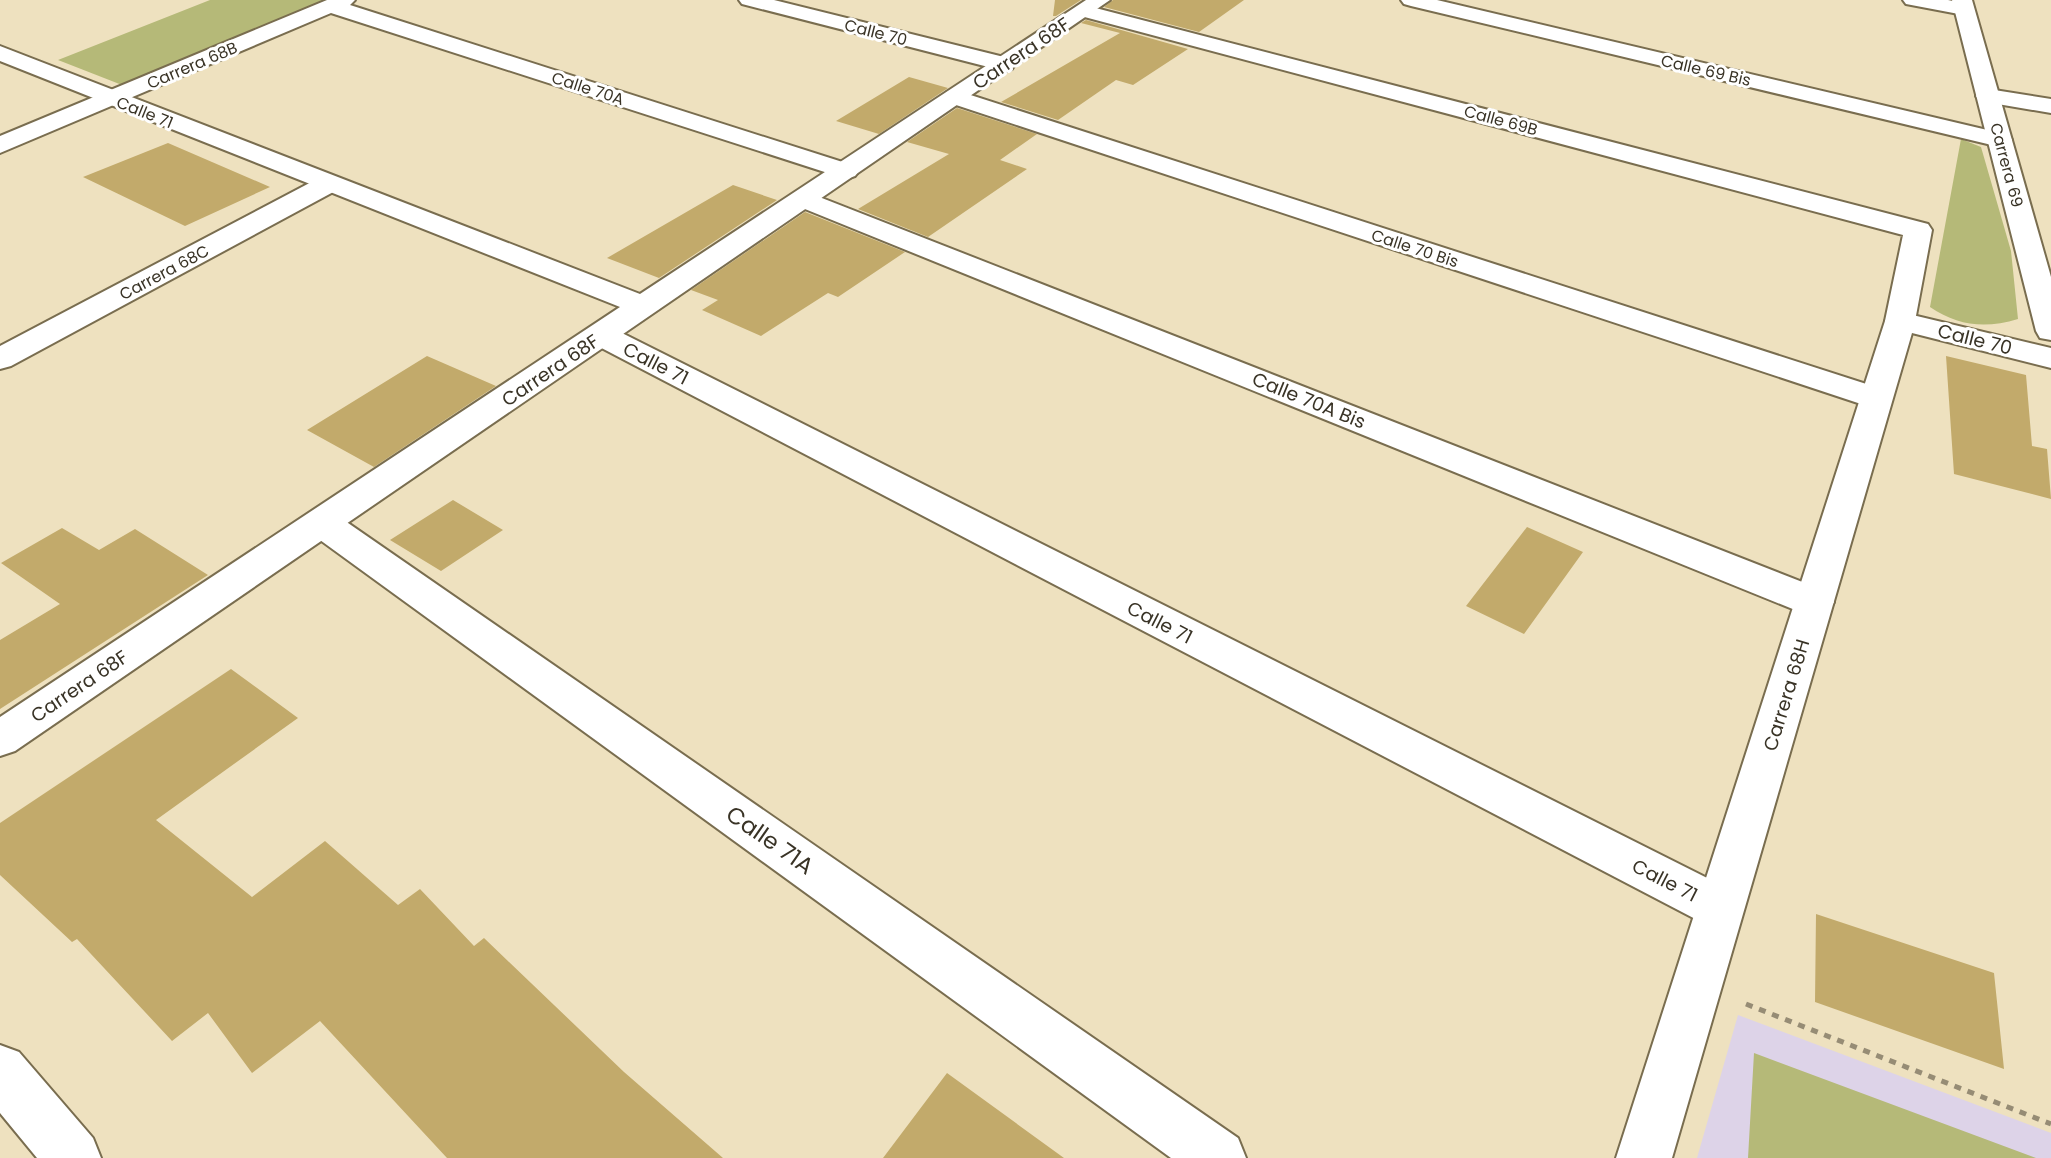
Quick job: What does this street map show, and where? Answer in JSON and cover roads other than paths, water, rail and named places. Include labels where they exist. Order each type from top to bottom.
[{"type":"street","name":"Calle 70","points":[[749,0],[1004,64]]},
{"type":"street","name":"Calle 69 Bis","points":[[1411,0],[2000,140]]},
{"type":"street","points":[[1913,0],[1963,5]]},
{"type":"street","name":"Carrera 68B","points":[[0,145],[337,3]]},
{"type":"street","name":"Calle 70A","points":[[337,3],[846,170]]},
{"type":"street","name":"Carrera 68F","points":[[0,740],[1092,5]]},
{"type":"street","name":"Calle 69B","points":[[1092,5],[1918,230]]},
{"type":"street","name":"Carrera 69","points":[[1963,5],[2051,331]]},
{"type":"street","name":"Calle 71","points":[[0,53],[644,306]]},
{"type":"street","points":[[1989,96],[2051,106]]},
{"type":"street","name":"Calle 70 Bis","points":[[955,97],[1876,398]]},
{"type":"street","name":"Carrera 68C","points":[[0,359],[328,184]]},
{"type":"street","name":"Calle 70A Bis","points":[[804,199],[1814,601]]},
{"type":"street","name":"Carrera 68H","points":[[1644,1158],[1900,321],[1918,230]]},
{"type":"street","name":"Calle 70","points":[[1900,321],[2051,358]]},
{"type":"street","name":"Calle 71","points":[[601,335],[1720,908]]},
{"type":"street","name":"Calle 71A","points":[[322,523],[1218,1158]]},
{"type":"street","points":[[0,1071],[73,1158]]}]
